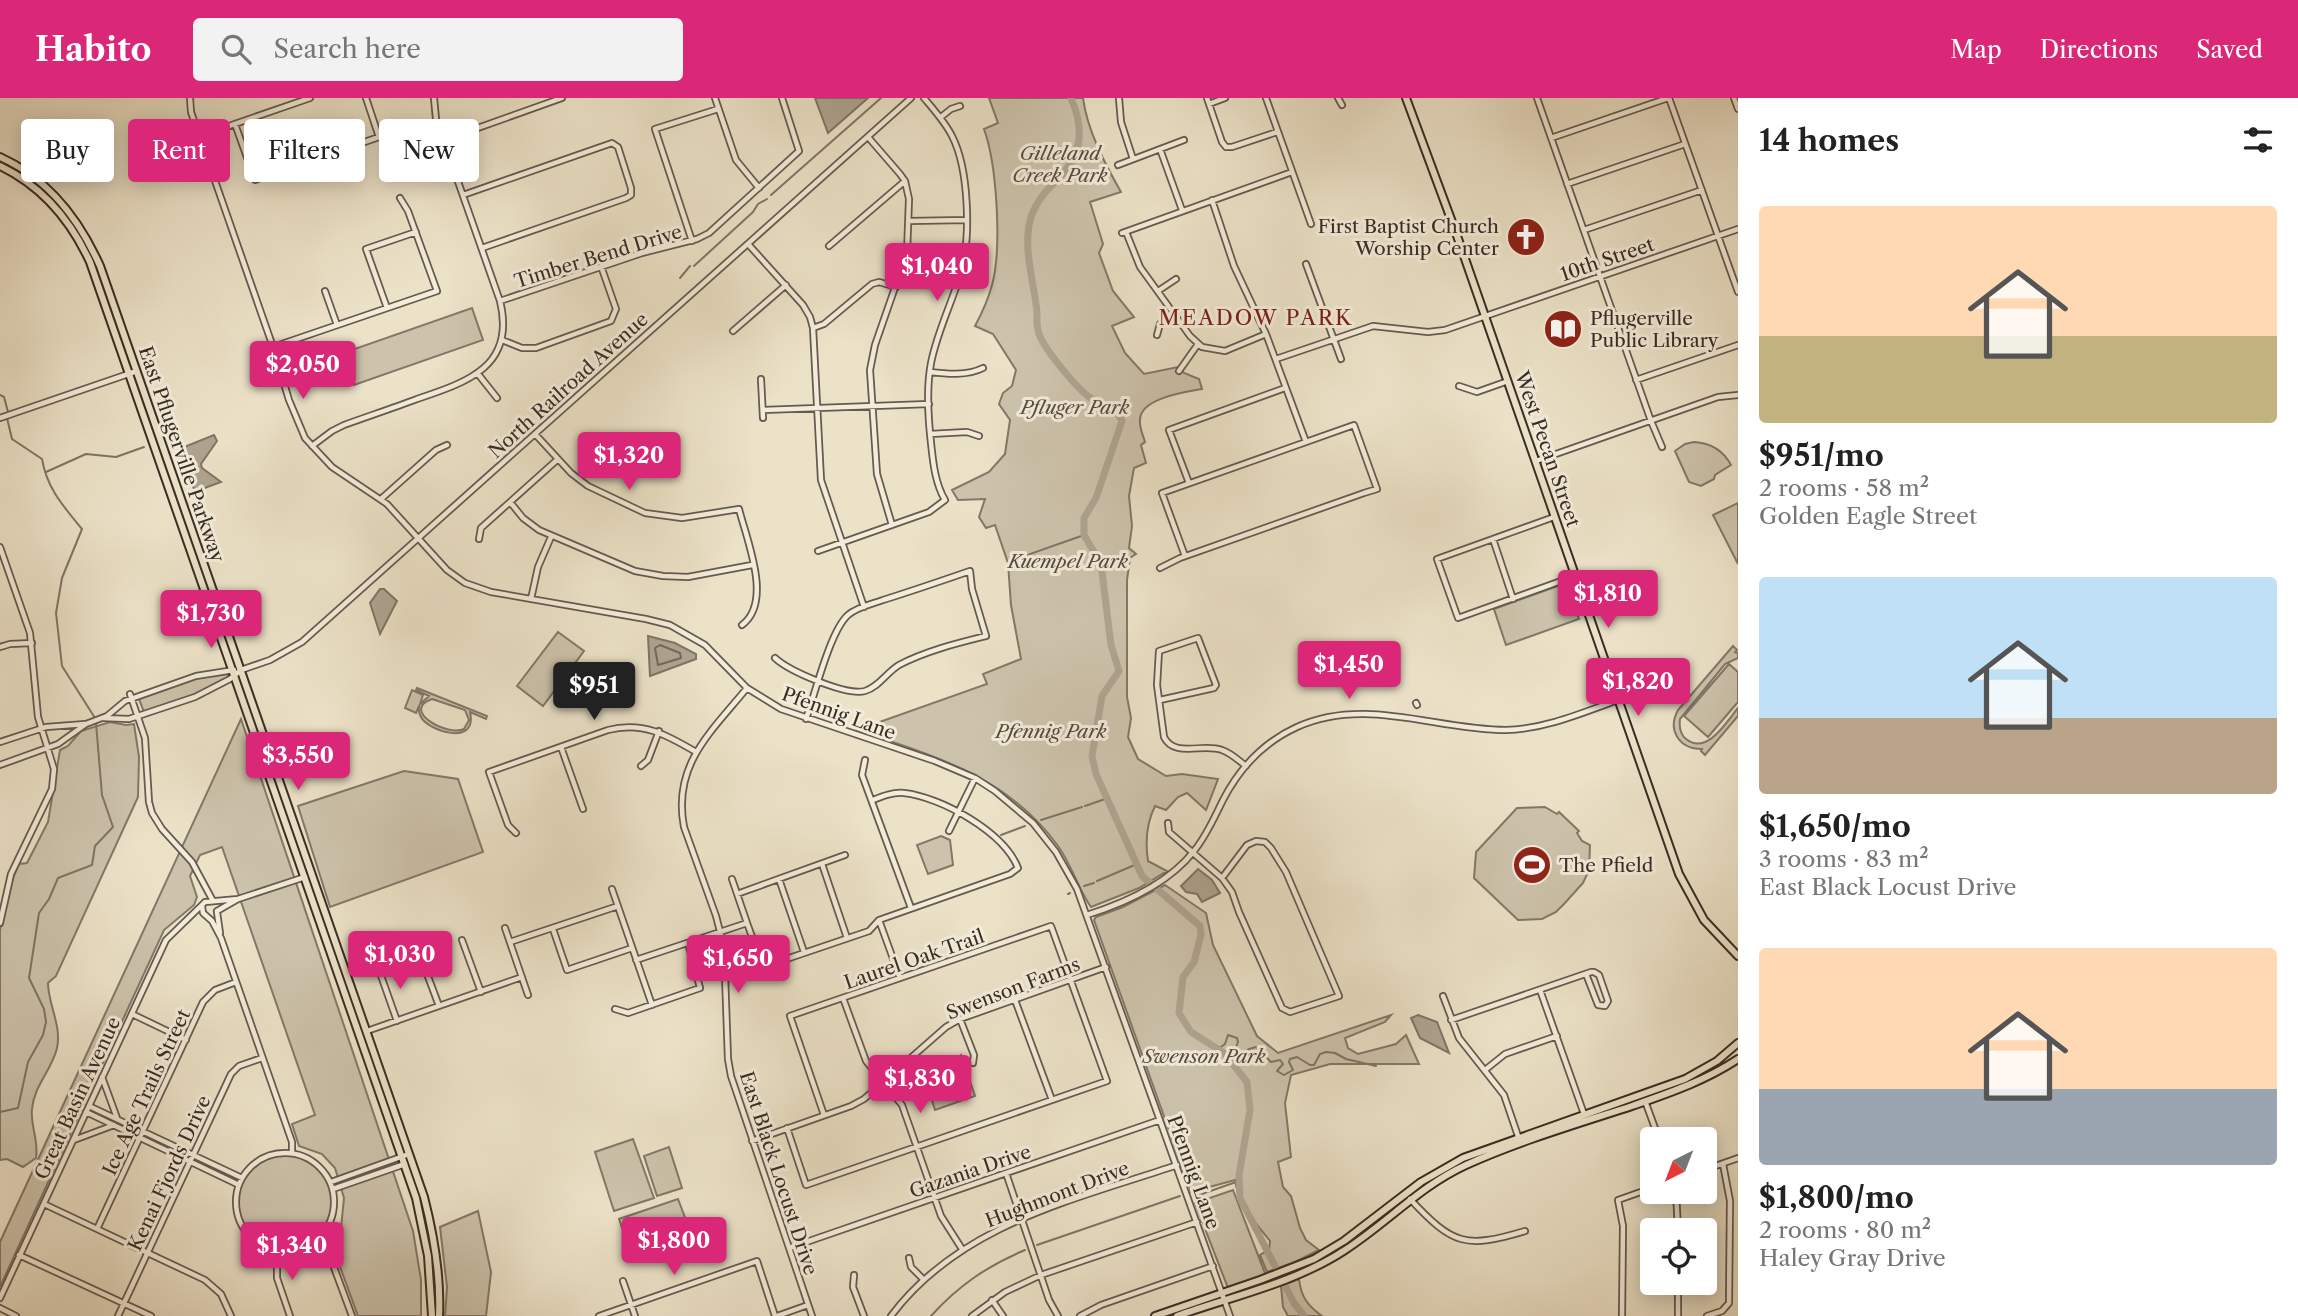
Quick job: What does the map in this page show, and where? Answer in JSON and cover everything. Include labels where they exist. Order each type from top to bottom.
[{"type":"main road","name":"West Pecan Street","points":[[1406,98],[1685,889],[1714,932],[1738,956]]},
{"type":"main road","name":"East Pflugerville Parkway","points":[[0,157],[21,173]]},
{"type":"main road","name":"East Pflugerville Parkway","points":[[0,166],[21,176]]},
{"type":"main road","name":"East Pflugerville Parkway","points":[[33,182],[80,241],[94,275],[233,673],[367,1031],[416,1198],[428,1256],[432,1316]]},
{"type":"main road","name":"East Pflugerville Parkway","points":[[34,182],[53,193],[70,212],[89,241],[137,371],[242,670],[407,1160],[424,1197],[436,1250],[439,1316]]},
{"type":"main road","points":[[1297,1270],[1463,1158],[1644,1098],[1717,1061],[1738,1043]]},
{"type":"main road","points":[[1519,1140],[1584,1114],[1690,1086],[1738,1059]]},
{"type":"main road","points":[[1717,1061],[1723,1069]]},
{"type":"main road","points":[[1155,1316],[1261,1284],[1343,1251],[1408,1197]]},
{"type":"main road","points":[[1343,1241],[1343,1251]]},
{"type":"main road","points":[[1177,1316],[1223,1296]]},
{"type":"street","name":"Pfennig Lane","points":[[190,98],[194,119]]},
{"type":"street","points":[[230,126],[310,98]]},
{"type":"street","points":[[235,124],[255,180],[379,137],[366,98]]},
{"type":"street","points":[[434,98],[437,119]]},
{"type":"street","points":[[479,128],[562,98]]},
{"type":"street","points":[[715,98],[736,160],[759,188]]},
{"type":"street","name":"Timber Bend Drive","points":[[500,301],[655,249],[692,241],[709,233],[798,153],[799,148],[782,98]]},
{"type":"street","name":"North Railroad Avenue","points":[[242,670],[270,660],[319,629],[418,537],[912,98]]},
{"type":"street","points":[[818,551],[929,512],[946,499],[933,466],[930,372],[964,260],[966,220],[961,162],[954,138],[941,117],[923,98]]},
{"type":"street","points":[[1119,98],[1121,122],[1133,159]]},
{"type":"street","points":[[1225,98],[1208,101],[1226,147],[1277,132]]},
{"type":"street","points":[[1266,98],[1311,224]]},
{"type":"street","points":[[1338,98],[1342,105]]},
{"type":"street","points":[[1537,98],[1662,447]]},
{"type":"street","points":[[1551,138],[1669,98],[1738,292]]},
{"type":"street","points":[[1734,98],[1738,109]]},
{"type":"street","points":[[941,117],[960,106]]},
{"type":"street","points":[[692,241],[655,129],[718,108]]},
{"type":"street","points":[[868,136],[905,181],[909,199],[907,253],[875,345],[870,370],[877,474],[892,524]]},
{"type":"street","points":[[1118,165],[1184,141]]},
{"type":"street","points":[[463,195],[612,143],[618,147],[631,195],[482,248]]},
{"type":"street","points":[[1567,184],[1685,144]]},
{"type":"street","points":[[1160,149],[1182,210]]},
{"type":"street","points":[[1266,334],[1225,351],[1198,344],[1139,264],[1124,232],[1292,172]]},
{"type":"street","points":[[829,246],[905,181]]},
{"type":"street","name":"Pfennig Lane","points":[[216,182],[294,414],[312,446],[332,467],[381,499],[447,570],[465,583],[491,592],[670,625],[705,645],[747,688],[772,705],[806,719],[935,761],[975,778],[1019,810],[1045,837],[1077,889],[1230,1316]]},
{"type":"street","points":[[312,446],[344,425],[442,391],[478,374],[495,357],[502,340],[504,322],[500,301],[459,182]]},
{"type":"street","points":[[1584,230],[1702,190]]},
{"type":"street","points":[[273,347],[437,291],[416,232],[400,198]]},
{"type":"street","points":[[1212,200],[1234,266],[1266,334],[1306,442]]},
{"type":"street","points":[[909,221],[966,220]]},
{"type":"street","name":"10th Street","points":[[1276,359],[1373,326],[1428,332],[1446,330],[1738,229]]},
{"type":"street","points":[[387,307],[366,249],[416,232]]},
{"type":"street","points":[[748,243],[807,311],[813,328],[821,481],[864,607]]},
{"type":"street","points":[[1306,264],[1341,359]]},
{"type":"street","points":[[502,340],[523,348],[536,348],[611,321],[616,309],[601,266]]},
{"type":"street","points":[[1158,291],[1176,279]]},
{"type":"street","points":[[813,328],[824,324],[872,284],[879,282],[896,287]]},
{"type":"street","points":[[733,331],[786,285]]},
{"type":"street","points":[[325,291],[337,325]]},
{"type":"street","points":[[1157,335],[1160,324],[1173,312]]},
{"type":"street","points":[[1179,371],[1198,344]]},
{"type":"street","points":[[1636,380],[1738,345]]},
{"type":"street","points":[[930,372],[961,374],[983,368]]},
{"type":"street","points":[[0,418],[137,371]]},
{"type":"street","points":[[478,374],[497,398]]},
{"type":"street","points":[[761,379],[764,418]]},
{"type":"street","points":[[1459,386],[1477,391],[1508,381]]},
{"type":"street","points":[[1189,483],[1170,430],[1285,388]]},
{"type":"street","points":[[1536,461],[1718,397],[1738,395]]},
{"type":"street","points":[[763,410],[929,404]]},
{"type":"street","points":[[1160,568],[1185,556],[1377,489],[1354,425],[1162,493],[1185,556]]},
{"type":"street","points":[[930,434],[967,432],[979,436]]},
{"type":"street","points":[[535,434],[593,490],[652,515],[682,518],[739,509],[758,588],[751,616],[741,625]]},
{"type":"street","points":[[381,499],[436,450],[447,446]]},
{"type":"street","points":[[479,539],[481,528],[558,459]]},
{"type":"street","points":[[510,502],[528,522],[551,536],[618,565],[663,576],[688,577],[752,565]]},
{"type":"street","points":[[1555,516],[1437,559],[1458,618],[1575,576]]},
{"type":"street","points":[[180,522],[188,519]]},
{"type":"street","points":[[531,599],[538,567],[551,536]]},
{"type":"street","points":[[1493,539],[1513,599]]},
{"type":"street","points":[[0,547],[32,643],[37,712],[54,769],[52,789],[13,869],[0,923]]},
{"type":"street","points":[[775,658],[819,681],[848,691],[863,692],[902,664],[972,638],[986,636],[972,589],[970,571],[849,613],[832,642],[819,681],[806,719]]},
{"type":"street","points":[[1160,700],[1214,688],[1216,685],[1198,638],[1159,651],[1157,685],[1164,737],[1167,744],[1174,748],[1211,747],[1223,750],[1246,766]]},
{"type":"street","points":[[0,647],[32,643]]},
{"type":"street","points":[[0,742],[42,728],[86,724],[103,718],[131,696],[196,676],[242,670]]},
{"type":"street","points":[[103,718],[129,719],[139,716],[201,694],[233,673]]},
{"type":"street","name":"East Black Locust Drive","points":[[747,688],[696,752],[682,786],[681,814],[724,947],[727,1059],[736,1094],[812,1316]]},
{"type":"street","points":[[131,696],[146,744],[152,813],[162,829],[189,858],[218,906],[220,937],[292,1143],[292,1153]]},
{"type":"street","points":[[1087,915],[1132,897],[1162,880],[1192,853],[1204,838],[1228,790],[1246,766],[1281,736],[1305,724],[1331,716],[1364,713],[1486,728],[1522,729],[1551,723],[1618,701]]},
{"type":"street","points":[[0,765],[61,742],[86,724]]},
{"type":"street","points":[[516,833],[508,825],[489,772],[616,728],[643,727],[659,731],[696,752]]},
{"type":"street","points":[[641,766],[648,760],[659,731]]},
{"type":"street","points":[[561,747],[583,808]]},
{"type":"street","points":[[864,760],[862,775],[911,908]]},
{"type":"street","points":[[949,831],[975,778]]},
{"type":"street","points":[[750,972],[869,931],[879,920],[1010,874],[1018,868],[1015,860],[1000,844],[958,812],[933,800],[891,793],[873,800]]},
{"type":"street","points":[[1168,823],[1169,832],[1222,877],[1232,892],[1282,1008],[1290,1012],[1339,996],[1286,872],[1271,848],[1265,842],[1255,841],[1247,845],[1222,877]]},
{"type":"street","points":[[737,894],[845,855]]},
{"type":"street","points":[[822,864],[847,938]]},
{"type":"street","points":[[196,870],[204,895],[202,910],[220,937]]},
{"type":"street","points":[[203,905],[238,899],[309,875]]},
{"type":"street","points":[[732,879],[763,967]]},
{"type":"street","points":[[779,879],[804,952]]},
{"type":"street","points":[[0,887],[8,888]]},
{"type":"street","points":[[612,889],[652,1005]]},
{"type":"street","points":[[190,917],[199,914],[214,916],[238,899]]},
{"type":"street","name":"Great Basin Avenue","points":[[0,1298],[166,940],[203,905]]},
{"type":"street","points":[[510,942],[618,906]]},
{"type":"street","points":[[879,920],[900,978]]},
{"type":"street","points":[[636,960],[747,923]]},
{"type":"street","name":"Laurel Oak Trail","points":[[824,1115],[790,1016],[1051,926],[1070,980]]},
{"type":"street","points":[[505,928],[528,995]]},
{"type":"street","points":[[553,929],[567,970],[632,948]]},
{"type":"street","points":[[462,940],[481,992]]},
{"type":"street","points":[[615,1009],[628,1013],[700,988],[688,943]]},
{"type":"street","points":[[421,955],[439,1006]]},
{"type":"street","name":"Swenson Farms","points":[[752,1140],[851,1106],[883,1083],[946,1027],[960,1019],[1106,967]]},
{"type":"street","points":[[379,970],[397,1021]]},
{"type":"street","points":[[1451,1020],[1540,989],[1587,974],[1597,973],[1608,1001],[1603,1007],[1598,1005],[1587,974]]},
{"type":"street","points":[[367,1031],[522,977]]},
{"type":"street","points":[[788,1128],[806,1185],[1108,1081],[1070,980]]},
{"type":"street","name":"Ice Age Trails Street","points":[[97,1229],[204,1000],[215,989],[236,982]]},
{"type":"street","points":[[1593,991],[1603,987]]},
{"type":"street","points":[[1540,989],[1584,1114]]},
{"type":"street","points":[[1443,996],[1463,1044],[1504,1095],[1519,1140]]},
{"type":"street","points":[[843,998],[863,1055],[902,1105],[941,1216],[962,1249]]},
{"type":"street","points":[[1014,1000],[1052,1100]]},
{"type":"street","points":[[132,1014],[186,1040]]},
{"type":"street","points":[[960,1019],[974,1055],[973,1063]]},
{"type":"street","points":[[1485,1070],[1505,1054],[1557,1036]]},
{"type":"street","name":"Kenai Fjords Drive","points":[[118,1316],[233,1071],[239,1066],[262,1058]]},
{"type":"street","points":[[102,1077],[117,1119]]},
{"type":"street","points":[[1644,1098],[1654,1127]]},
{"type":"street","points":[[89,1106],[242,1178]]},
{"type":"street","points":[[86,1112],[239,1185]]},
{"type":"street","name":"Gazania Drive","points":[[789,1248],[1160,1120]]},
{"type":"street","points":[[73,1140],[114,1125]]},
{"type":"street","points":[[279,1153],[292,1153],[316,1164],[331,1182],[334,1209],[330,1223],[322,1235],[301,1249],[277,1251],[256,1242],[241,1224],[236,1205],[239,1185],[242,1178],[261,1159],[279,1153]]},
{"type":"street","points":[[1717,1166],[1738,1158]]},
{"type":"street","points":[[331,1182],[407,1160]]},
{"type":"street","points":[[333,1189],[407,1160]]},
{"type":"street","points":[[1707,1316],[1727,1307],[1729,1297],[1730,1201],[1723,1164]]},
{"type":"street","name":"Hughmont Drive","points":[[891,1316],[923,1279],[962,1249],[997,1229],[1021,1218],[1177,1165]]},
{"type":"street","points":[[1006,1173],[1049,1300],[1058,1316]]},
{"type":"street","points":[[1622,1316],[1623,1226],[1618,1200],[1640,1192]]},
{"type":"street","points":[[1408,1197],[1433,1224],[1445,1233],[1462,1239],[1486,1242],[1525,1231]]},
{"type":"street","points":[[44,1204],[210,1283],[224,1299],[231,1316]]},
{"type":"street","points":[[972,1316],[992,1300],[1041,1275],[1197,1222]]},
{"type":"street","points":[[322,1235],[351,1316]]},
{"type":"street","points":[[277,1251],[277,1278],[290,1316]]},
{"type":"street","points":[[19,1255],[151,1316]]},
{"type":"street","points":[[909,1258],[911,1267],[923,1279]]},
{"type":"street","points":[[599,1316],[757,1261],[776,1316],[808,1305]]},
{"type":"street","points":[[1080,1316],[1101,1305],[1213,1266]]},
{"type":"street","points":[[854,1275],[853,1287],[864,1316]]},
{"type":"street","points":[[623,1281],[635,1316]]},
{"type":"street","points":[[1678,1295],[1678,1316]]},
{"type":"street","points":[[992,1300],[1003,1316]]},
{"type":"street","points":[[0,1308],[16,1316]]},
{"type":"green space","points":[[989,98],[1083,98],[1093,134],[1121,192],[1090,202],[1103,244],[1099,253],[1113,291],[1134,317],[1112,326],[1125,353],[1144,374],[1178,367],[1184,373],[1199,379],[1202,389],[1155,401],[1142,412],[1140,420],[1145,442],[1141,445],[1146,463],[1134,468],[1129,496],[1132,526],[1129,548],[1136,554],[1130,558],[1127,580],[1127,697],[1131,718],[1128,737],[1138,759],[1166,776],[1182,774],[1218,779],[1206,810],[1187,793],[1178,797],[1166,810],[1155,806],[1147,833],[1148,861],[1167,871],[1139,888],[1091,907],[1058,846],[1038,822],[1016,802],[992,785],[942,760],[857,730],[987,684],[983,674],[1021,659],[1011,605],[1008,563],[995,525],[986,528],[979,517],[985,499],[958,500],[952,490],[989,472],[1005,454],[1010,420],[999,404],[1003,393],[1012,386],[1016,370],[993,334],[975,326],[992,285],[997,250],[995,184],[984,129],[998,123]]},
{"type":"green space","points":[[472,308],[483,340],[354,385],[343,353]]},
{"type":"green space","points":[[1694,442],[1716,448],[1731,465],[1701,486],[1689,482],[1675,451]]},
{"type":"green space","points":[[1738,503],[1738,564],[1713,515]]},
{"type":"green space","points":[[1566,583],[1579,619],[1506,645],[1494,609]]},
{"type":"green space","points":[[558,632],[584,651],[543,706],[517,686]]},
{"type":"green space","points":[[1733,646],[1737,650],[1735,652],[1738,653],[1738,658],[1725,664],[1680,719],[1680,730],[1684,737],[1694,743],[1701,743],[1716,735],[1738,708],[1738,716],[1705,755],[1702,749],[1687,746],[1677,737],[1675,717],[1678,710]]},
{"type":"green space","points":[[1729,664],[1738,672],[1738,702],[1708,737],[1684,716]]},
{"type":"green space","points":[[226,673],[229,676],[227,679],[200,693],[144,712],[139,699],[193,679]]},
{"type":"green space","points":[[417,688],[487,716],[486,719],[470,712],[470,723],[467,730],[460,733],[441,731],[425,722],[419,714],[419,706],[416,713],[405,708],[412,690],[423,695],[420,704],[429,696],[416,690]],"holes":[[[432,699],[465,710],[469,720],[464,729],[456,730],[438,726],[430,721],[421,709],[423,704]]]},
{"type":"green space","points":[[241,719],[413,1231],[421,1280],[421,1316],[358,1316],[331,1242],[341,1228],[344,1198],[335,1168],[322,1154],[299,1146],[292,1124],[315,1115],[222,847],[200,855],[190,876],[197,897],[194,905],[164,930],[0,1287],[0,1242]]},
{"type":"green space","points":[[110,722],[134,724],[139,757],[138,797],[56,976],[48,983],[58,1032],[57,1048],[33,1100],[36,1158],[23,1167],[7,1159],[0,1160],[0,930],[11,882],[19,864],[27,863],[48,822],[60,750],[68,746],[81,731]]},
{"type":"green space","points":[[404,771],[458,779],[483,852],[330,907],[298,806]]},
{"type":"green space","name":"The Pfield","points":[[1545,807],[1557,814],[1559,812],[1579,831],[1577,833],[1582,841],[1590,845],[1589,870],[1583,883],[1556,912],[1542,919],[1518,920],[1474,878],[1476,852],[1517,808]]},
{"type":"green space","points":[[941,836],[950,840],[953,865],[928,874],[917,845]]},
{"type":"green space","name":"Swenson Park","points":[[1165,885],[1206,913],[1213,945],[1257,1036],[1278,1053],[1391,1015],[1385,1022],[1345,1038],[1348,1048],[1358,1054],[1396,1044],[1406,1035],[1419,1064],[1330,1064],[1291,1075],[1285,1103],[1291,1157],[1278,1162],[1283,1187],[1291,1196],[1300,1228],[1306,1240],[1319,1250],[1267,1272],[1260,1255],[1269,1250],[1270,1241],[1244,1205],[1235,1180],[1191,1192],[1094,920]]},
{"type":"green space","points":[[961,1055],[975,1096],[935,1110],[927,1085]]},
{"type":"green space","points":[[633,1139],[654,1198],[614,1211],[595,1152]]},
{"type":"green space","points":[[669,1147],[682,1188],[657,1196],[644,1156]]},
{"type":"green space","points":[[285,1155],[303,1159],[318,1169],[328,1184],[332,1202],[328,1220],[318,1235],[303,1245],[285,1249],[267,1245],[252,1235],[242,1220],[238,1202],[242,1184],[252,1169],[267,1159]]},
{"type":"green space","points":[[1233,1190],[1266,1276],[1228,1288],[1195,1203]]},
{"type":"green space","points":[[678,1199],[692,1236],[632,1257],[619,1219]]},
{"type":"green space","points":[[478,1211],[491,1272],[486,1316],[445,1316],[447,1287],[440,1227]]},
{"type":"green space","points":[[1299,1279],[1306,1301],[1322,1316],[1288,1316],[1283,1307],[1281,1286]]},
{"type":"water","points":[[815,98],[868,98],[828,133]]},
{"type":"water","points":[[214,435],[217,441],[201,464],[202,468],[221,482],[197,491],[181,451],[184,447]]},
{"type":"water","points":[[380,589],[384,589],[397,601],[380,634],[370,603]]},
{"type":"water","points":[[648,636],[675,643],[696,654],[696,659],[650,676]]},
{"type":"water","points":[[1198,869],[1212,880],[1220,893],[1202,902],[1197,894],[1186,892],[1181,886]]},
{"type":"water","points":[[1418,1015],[1437,1022],[1449,1053],[1420,1038],[1411,1018]]},
{"type":"waterway","points":[[771,195],[881,98]]},
{"type":"waterway","points":[[1071,98],[1078,121],[1079,142],[1072,161],[1034,209],[1029,225],[1028,247],[1040,337],[1076,384],[1089,397],[1112,409],[1122,421],[1096,498],[1084,518],[1084,535],[1101,564],[1111,645],[1119,671],[1102,696],[1092,756],[1096,774],[1142,876],[1200,926],[1201,935],[1194,962],[1183,977],[1179,1013],[1191,1032],[1224,1053],[1247,1082],[1250,1110],[1239,1175],[1240,1198],[1294,1303],[1304,1316]]},
{"type":"waterway","points":[[694,266],[753,212],[758,204],[767,199]]},
{"type":"waterway","points":[[680,278],[690,266]]},
{"type":"waterway","points":[[0,395],[4,397],[8,412]]},
{"type":"waterway","points":[[7,418],[12,439],[42,459],[52,489],[82,529],[62,578],[56,613],[62,666],[95,718]]},
{"type":"waterway","points":[[46,472],[86,454],[116,457],[144,447]]},
{"type":"waterway","points":[[1013,560],[1084,535]]},
{"type":"waterway","points":[[0,1112],[18,1108],[28,1062],[43,1035],[46,1022],[44,1009],[29,978],[39,913],[49,899],[58,878],[92,865],[95,846],[113,827],[102,795],[96,723]]},
{"type":"waterway","points":[[1085,806],[1108,798]]},
{"type":"waterway","points":[[1041,820],[1082,807]]},
{"type":"waterway","points":[[1001,835],[1025,826]]},
{"type":"waterway","points":[[1097,881],[1137,864]]},
{"type":"waterway","points":[[1084,886],[1094,883]]},
{"type":"waterway","points":[[1218,1049],[1225,1044],[1228,1035],[1237,1038],[1235,1050],[1244,1054],[1256,1047],[1271,1062],[1280,1060],[1283,1064],[1277,1071],[1284,1075],[1293,1070],[1290,1059],[1297,1057],[1314,1065],[1320,1054],[1326,1052],[1376,1066]]},
{"type":"waterway","points":[[1196,1196],[1239,1181]]},
{"type":"waterway","points":[[1037,1245],[1180,1196]]},
{"type":"waterway","points":[[931,1316],[974,1278],[1025,1250]]},
{"type":"place","name":"First Baptist Church Worship Center","points":[[1526,237]]},
{"type":"place","name":"Pflugerville Public Library","points":[[1563,329]]},
{"type":"place","name":"The Pfield","points":[[1532,865]]},
{"type":"district","name":"MEADOW PARK","points":[[1256,318]]},
{"type":"park label","name":"Gilleland Creek Park","points":[[1060,164]]},
{"type":"park label","name":"Pfluger Park","points":[[1075,407]]},
{"type":"park label","name":"Kuempel Park","points":[[1068,561]]},
{"type":"park label","name":"Pfennig Park","points":[[1051,731]]}]
